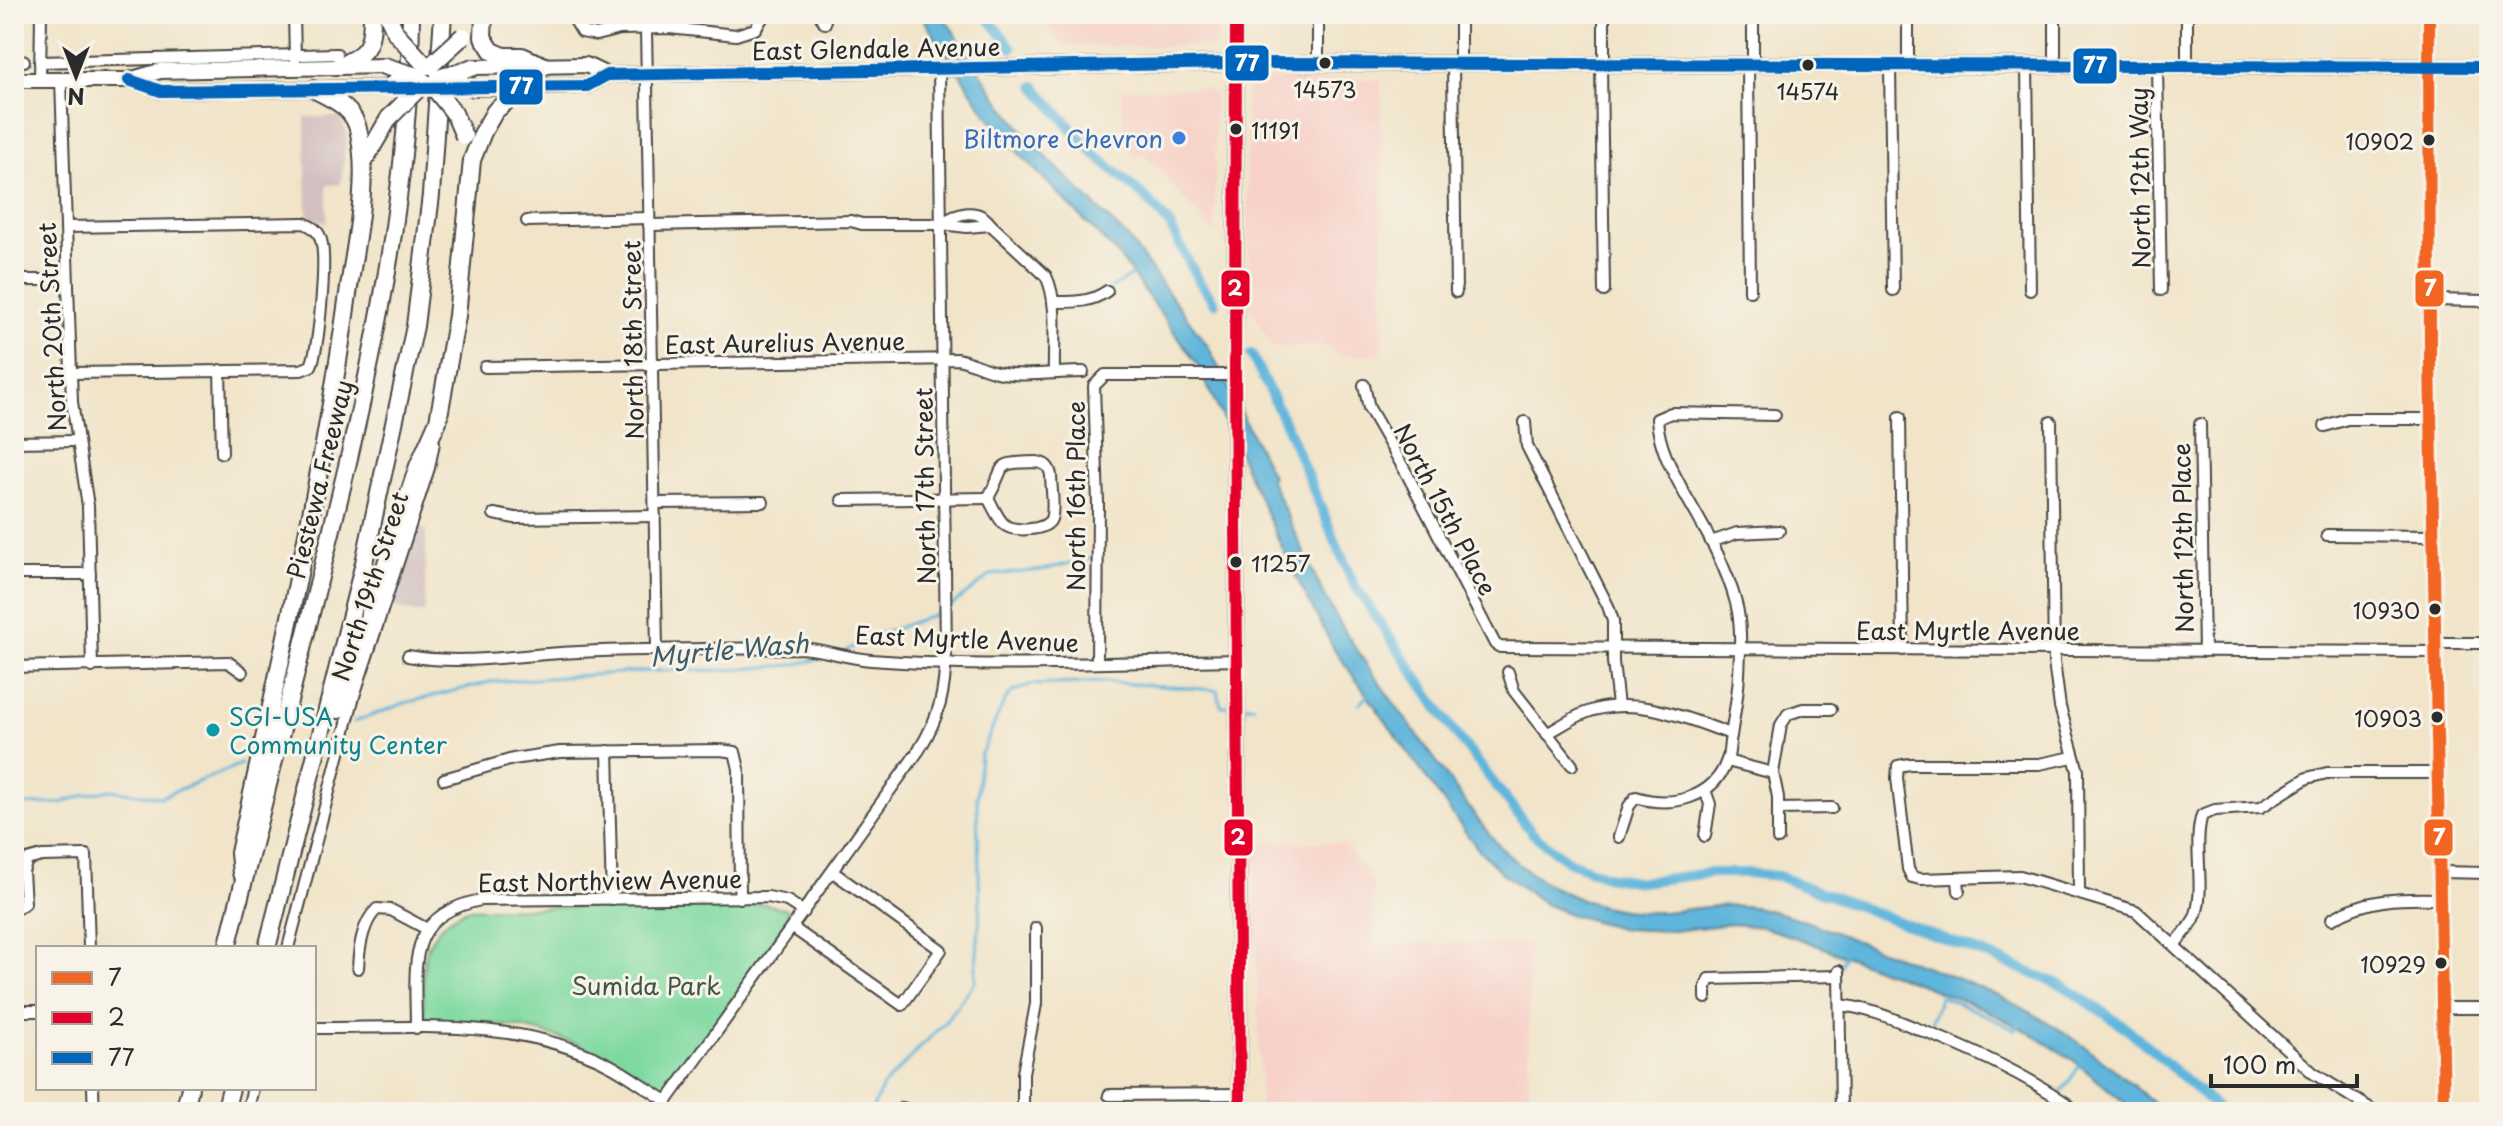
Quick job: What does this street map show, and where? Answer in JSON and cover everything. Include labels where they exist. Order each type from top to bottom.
[{"type":"highway","points":[[338,60],[358,58],[366,49],[372,32],[372,14]]},
{"type":"highway","points":[[387,14],[396,33],[454,113],[472,160]]},
{"type":"highway","name":"Piestewa Freeway","points":[[228,946],[348,467],[377,335],[400,189],[411,14]]},
{"type":"highway","points":[[267,946],[364,563],[415,326],[431,195],[443,14]]},
{"type":"highway","points":[[363,163],[389,118],[463,36],[476,14]]},
{"type":"highway","points":[[484,14],[483,37],[492,51],[504,56],[522,56],[545,66]]},
{"type":"highway","points":[[384,66],[475,88]]},
{"type":"highway","points":[[385,88],[474,67]]},
{"type":"highway","points":[[281,890],[305,834],[342,694],[418,466],[438,421],[457,316],[472,160],[495,111],[511,98],[545,86]]},
{"type":"highway","points":[[242,891],[239,853],[300,571],[334,392],[363,163],[360,134],[352,115],[339,102],[313,89]]},
{"type":"highway","points":[[184,1112],[190,1090]]},
{"type":"highway","points":[[225,1112],[230,1090]]},
{"type":"main road","points":[[1236,14],[1240,1112]]},
{"type":"main road","points":[[14,80],[129,80],[160,71],[295,61],[338,60],[384,66]]},
{"type":"main road","name":"East Glendale Avenue","points":[[474,67],[586,65],[607,75],[1235,63],[2489,67]]},
{"type":"main road","name":"East Glendale Avenue","points":[[475,88],[587,86],[607,75]]},
{"type":"main road","points":[[129,80],[161,91],[385,88]]},
{"type":"street","points":[[40,80],[41,14]]},
{"type":"street","points":[[40,62],[295,61],[294,14]]},
{"type":"street","points":[[571,14],[579,29],[585,34],[596,35],[620,29],[669,28],[736,35],[755,29],[765,14]]},
{"type":"street","points":[[1318,14],[1318,64]]},
{"type":"street","points":[[1456,292],[1456,64],[1460,14]]},
{"type":"street","points":[[1604,14],[1604,291]]},
{"type":"street","points":[[1750,291],[1753,14]]},
{"type":"street","points":[[1908,14],[1908,66]]},
{"type":"street","points":[[2055,14],[2055,66]]},
{"type":"street","points":[[2187,14],[2187,66]]},
{"type":"street","points":[[2429,14],[2430,300],[2444,1112]]},
{"type":"street","name":"North 18th Street","points":[[646,29],[657,650]]},
{"type":"street","points":[[2027,65],[2030,290]]},
{"type":"street","points":[[1890,66],[1893,290]]},
{"type":"street","name":"North 12th Way","points":[[2157,66],[2161,290]]},
{"type":"street","name":"North 17th Street","points":[[659,1112],[732,1020],[931,731],[941,707],[946,663],[941,224],[946,68]]},
{"type":"street","name":"North 20th Street","points":[[61,80],[70,373],[88,506],[92,667]]},
{"type":"street","points":[[527,221],[851,221],[862,224],[991,225],[1040,269],[1050,284],[1053,302],[1086,302],[1107,291]]},
{"type":"street","points":[[66,227],[304,223],[315,228],[321,240],[322,292],[316,355],[311,366],[301,370],[70,373]]},
{"type":"street","points":[[14,280],[66,280]]},
{"type":"street","points":[[2430,300],[2489,301]]},
{"type":"street","name":"North 16th Place","points":[[1053,302],[1054,372]]},
{"type":"street","name":"East Aurelius Avenue","points":[[485,367],[957,359],[1005,373],[1083,372]]},
{"type":"street","points":[[220,370],[222,453]]},
{"type":"street","name":"North 16th Place","points":[[1097,662],[1098,503],[1094,386],[1105,375],[1235,370]]},
{"type":"street","name":"North 15th Place","points":[[1364,385],[1369,408],[1407,474],[1495,644],[1500,647]]},
{"type":"street","points":[[1619,837],[1629,806],[1636,797],[1652,802],[1684,800],[1705,790],[1727,761],[1738,699],[1740,650],[1737,607],[1731,586],[1662,452],[1657,419],[1671,413],[1775,415]]},
{"type":"street","points":[[1900,417],[1903,650]]},
{"type":"street","points":[[2325,426],[2347,419],[2432,419]]},
{"type":"street","name":"North 19th Street","points":[[289,946],[354,696],[429,468],[438,421]]},
{"type":"street","points":[[1525,422],[1527,446],[1613,621],[1618,706]]},
{"type":"street","points":[[2051,422],[2054,651],[2060,707],[2078,771],[2079,893]]},
{"type":"street","name":"North 12th Place","points":[[2200,424],[2204,651]]},
{"type":"street","points":[[14,442],[77,441]]},
{"type":"street","points":[[1037,462],[1050,469],[1051,518],[1046,526],[1039,529],[1008,527],[1003,524],[988,498],[1001,467],[1008,463],[1037,462]]},
{"type":"street","points":[[842,500],[988,498]]},
{"type":"street","points":[[655,503],[763,502]]},
{"type":"street","points":[[494,514],[515,518],[655,516]]},
{"type":"street","points":[[1711,542],[1737,533],[1779,531]]},
{"type":"street","points":[[2327,535],[2435,536]]},
{"type":"street","points":[[14,574],[90,574]]},
{"type":"street","name":"East Myrtle Avenue","points":[[1500,647],[2204,651],[2436,647],[2489,643]]},
{"type":"street","name":"East Myrtle Avenue","points":[[408,656],[425,659],[576,652],[813,649],[869,660],[946,663],[1237,660]]},
{"type":"street","points":[[14,667],[228,662],[242,672]]},
{"type":"street","points":[[1508,672],[1514,691],[1572,765]]},
{"type":"street","points":[[1547,734],[1582,714],[1618,706],[1651,708],[1731,734]]},
{"type":"street","points":[[1778,839],[1779,809],[1773,773],[1781,725],[1788,714],[1803,709],[1831,709]]},
{"type":"street","points":[[608,751],[612,899]]},
{"type":"street","points":[[444,779],[525,757],[560,752],[735,752],[739,769],[740,898]]},
{"type":"street","points":[[2073,757],[2039,764],[1898,766],[1908,869],[1912,877],[1958,879],[2020,876],[2136,911],[2313,1073],[2376,1112]]},
{"type":"street","points":[[1727,761],[1773,773]]},
{"type":"street","points":[[2174,945],[2195,917],[2198,827],[2202,815],[2215,810],[2261,807],[2307,778],[2327,773],[2438,773]]},
{"type":"street","points":[[1705,790],[1710,804],[1705,836]]},
{"type":"street","points":[[1779,809],[1832,808]]},
{"type":"street","points":[[14,910],[25,903],[23,872],[27,860],[42,856],[86,855],[89,946]]},
{"type":"street","points":[[793,928],[902,1005],[941,950],[833,872]]},
{"type":"street","points":[[2439,872],[2489,873]]},
{"type":"street","points":[[1958,879],[1959,891]]},
{"type":"street","name":"East Northview Avenue","points":[[427,929],[452,909],[481,900],[768,897],[787,901],[804,912]]},
{"type":"street","points":[[2332,919],[2371,901],[2440,899]]},
{"type":"street","points":[[358,968],[366,925],[377,909],[391,910],[427,929],[416,952],[416,1028]]},
{"type":"street","points":[[1023,1112],[1023,1073],[1036,1004],[1036,928]]},
{"type":"street","points":[[1706,998],[1709,979],[1780,979],[1839,972],[1841,1112]]},
{"type":"street","points":[[1840,1005],[1861,1007],[1965,1047],[2007,1068],[2078,1112]]},
{"type":"street","points":[[2442,1008],[2489,1008]]},
{"type":"street","points":[[14,1011],[36,1011]]},
{"type":"street","points":[[316,1028],[479,1029],[524,1034],[609,1065],[667,1101]]},
{"type":"street","points":[[93,1090],[94,1112]]},
{"type":"street","points":[[247,1112],[252,1090]]},
{"type":"street","points":[[1109,1095],[1240,1094]]},
{"type":"street","points":[[899,1112],[902,1108],[914,1112]]},
{"type":"shaded area","points":[[1038,14],[1217,14],[1217,38],[1210,46],[1063,46]]},
{"type":"shaded area","points":[[1258,79],[1381,80],[1383,354],[1336,356],[1333,346],[1272,347],[1254,312],[1249,311],[1246,95],[1250,84]]},
{"type":"shaded area","points":[[1205,88],[1215,96],[1215,234],[1143,152],[1136,157],[1123,143],[1122,89]]},
{"type":"shaded area","points":[[305,117],[340,117],[347,133],[341,184],[327,185],[327,223],[310,217],[307,212]]},
{"type":"shaded area","points":[[415,529],[426,529],[425,613],[389,605]]},
{"type":"shaded area","points":[[1253,841],[1343,843],[1373,881],[1374,944],[1529,943],[1529,1112],[1261,1112]]},
{"type":"green space","name":"Sumida Park","points":[[765,904],[787,909],[789,919],[673,1083],[667,1087],[606,1056],[552,1036],[495,1024],[434,1021],[424,1014],[426,952],[439,929],[467,909]]},
{"type":"water","points":[[920,14],[942,14],[1021,128],[1128,238],[1208,346],[1272,476],[1270,478],[1312,571],[1341,625],[1475,816],[1514,860],[1546,883],[1592,903],[1640,912],[1726,906],[1758,908],[1801,920],[1940,972],[2007,1000],[2064,1033],[2108,1064],[2163,1112],[2136,1112],[2073,1060],[1982,1008],[1800,939],[1762,927],[1732,924],[1672,931],[1623,929],[1545,904],[1502,873],[1478,849],[1334,649],[1293,571],[1198,365],[1118,255],[1009,143]]},
{"type":"waterway","points":[[985,14],[1012,48]]},
{"type":"waterway","points":[[1035,86],[1092,152],[1146,198],[1169,224],[1198,280],[1215,303]]},
{"type":"waterway","points":[[1111,289],[1134,273]]},
{"type":"waterway","points":[[1251,354],[1286,425],[1353,583],[1453,730],[1533,834],[1568,861],[1606,876],[1640,882],[1710,873],[1778,876],[2064,986],[2128,1029],[2222,1112]]},
{"type":"waterway","name":"Myrtle Wash","points":[[948,608],[991,575],[1043,570],[1090,558]]},
{"type":"waterway","name":"Myrtle Wash","points":[[845,651],[873,637],[941,612]]},
{"type":"waterway","name":"Myrtle Wash","points":[[354,722],[405,703],[490,682],[649,671],[730,670],[792,665],[834,656]]},
{"type":"waterway","points":[[871,1112],[883,1086],[944,1023],[975,982],[980,912],[977,800],[980,756],[1004,702],[1012,692],[1030,685],[1105,682],[1217,690],[1221,706],[1234,706]]},
{"type":"waterway","name":"Myrtle Wash","points":[[1359,704],[1368,696]]},
{"type":"waterway","points":[[1242,706],[1254,706]]},
{"type":"waterway","name":"Myrtle Wash","points":[[14,810],[26,805],[61,803],[111,790],[161,797],[241,764]]},
{"type":"waterway","points":[[1839,969],[1845,954]]},
{"type":"waterway","points":[[1929,1029],[1940,996],[2015,1030],[2020,1024]]},
{"type":"waterway","points":[[2059,1096],[2082,1062]]},
{"type":"transit line","name":"2","points":[[1236,14],[1240,1112]]},
{"type":"transit line","name":"7","points":[[2429,14],[2430,359],[2444,1112]]},
{"type":"transit line","name":"77","points":[[129,80],[161,91],[587,86],[607,75],[1235,63],[2489,67]]},
{"type":"place","name":"14573","points":[[1325,63]]},
{"type":"place","name":"14574","points":[[1808,65]]},
{"type":"place","name":"11191","points":[[1236,129]]},
{"type":"place","name":"Biltmore Chevron","points":[[1179,138]]},
{"type":"place","name":"10902","points":[[2429,140]]},
{"type":"place","name":"11257","points":[[1236,562]]},
{"type":"place","name":"10930","points":[[2435,609]]},
{"type":"place","name":"10903","points":[[2437,717]]},
{"type":"place","name":"SGI-USA Community Center","points":[[213,730]]},
{"type":"place","name":"10929","points":[[2441,963]]}]
